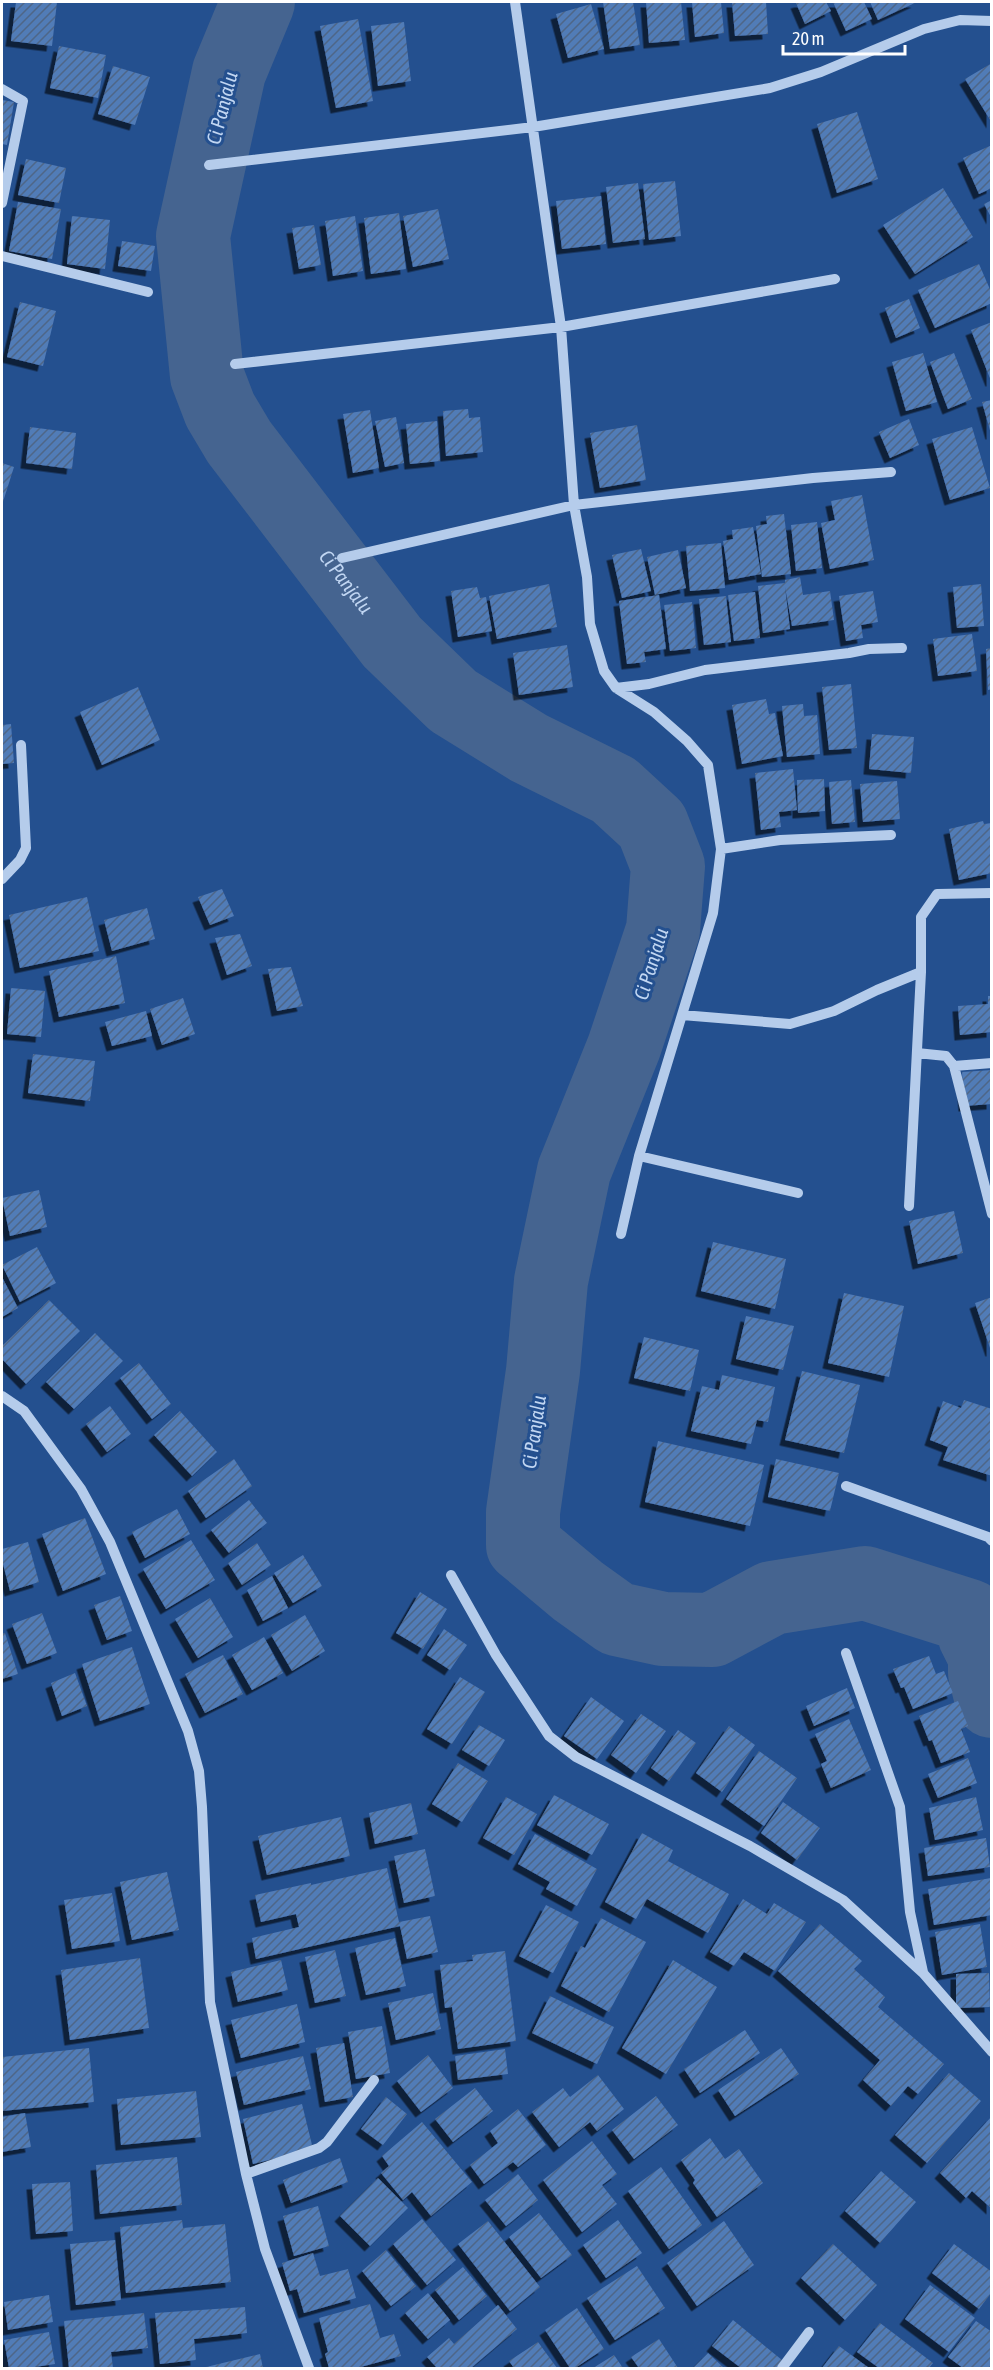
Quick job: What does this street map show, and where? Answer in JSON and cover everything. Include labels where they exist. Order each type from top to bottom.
[{"type":"street","points":[[515,2],[561,327],[574,505],[587,577],[590,624],[604,671],[616,688],[654,712],[687,741],[708,765],[721,849],[713,913],[701,959],[639,1156],[621,1234]]},
{"type":"street","points":[[209,165],[533,127],[770,88],[820,72],[924,29],[960,20],[992,21]]},
{"type":"street","points":[[2,89],[23,101],[2,203]]},
{"type":"street","points":[[2,256],[148,292]]},
{"type":"street","points":[[235,364],[561,327],[835,279]]},
{"type":"street","points":[[342,558],[574,505],[813,478],[891,472]]},
{"type":"street","points":[[616,688],[649,684],[705,670],[868,649],[902,648]]},
{"type":"street","points":[[2,879],[20,860],[26,848],[21,745]]},
{"type":"street","points":[[721,849],[780,840],[891,835]]},
{"type":"street","points":[[909,1206],[921,972],[921,917],[937,894],[992,893]]},
{"type":"street","points":[[682,1015],[790,1024],[834,1011],[921,972]]},
{"type":"street","points":[[917,1053],[946,1056],[954,1066],[992,1214]]},
{"type":"street","points":[[954,1066],[992,1063]]},
{"type":"street","points":[[639,1156],[798,1193]]},
{"type":"street","points":[[2,1396],[24,1411],[81,1489],[110,1542],[188,1731],[199,1771],[210,2002],[246,2174],[265,2249],[309,2368]]},
{"type":"street","points":[[846,1486],[987,1537],[992,1541]]},
{"type":"street","points":[[452,1575],[496,1655],[549,1736],[576,1757],[750,1846],[843,1900],[923,1972],[992,2052]]},
{"type":"street","points":[[846,1653],[900,1807],[910,1912],[923,1972]]},
{"type":"street","points":[[246,2174],[319,2148],[327,2142],[375,2079]]},
{"type":"street","points":[[782,2368],[809,2332]]},
{"type":"building","points":[[16,2],[57,2],[52,46],[11,41]]},
{"type":"building","points":[[603,2],[633,2],[640,45],[610,49]]},
{"type":"building","points":[[646,2],[681,2],[685,40],[649,43]]},
{"type":"building","points":[[692,2],[721,2],[724,33],[695,37]]},
{"type":"building","points":[[732,2],[766,2],[768,34],[735,36]]},
{"type":"building","points":[[826,2],[831,11],[805,24],[796,3]]},
{"type":"building","points":[[833,2],[864,2],[872,19],[846,31]]},
{"type":"building","points":[[870,2],[917,2],[878,20]]},
{"type":"building","points":[[591,4],[604,49],[568,58],[556,14]]},
{"type":"building","points":[[358,19],[373,101],[336,108],[320,26]]},
{"type":"building","points":[[404,22],[411,81],[378,86],[371,26]]},
{"type":"building","points":[[59,46],[106,55],[98,98],[50,88]]},
{"type":"building","points":[[992,63],[992,123],[965,79]]},
{"type":"building","points":[[113,66],[150,77],[135,125],[98,114]]},
{"type":"building","points":[[2,100],[14,102],[7,145],[2,144]]},
{"type":"building","points":[[857,112],[878,179],[837,193],[817,124]]},
{"type":"building","points":[[992,145],[992,188],[979,194],[963,158]]},
{"type":"building","points":[[26,159],[66,168],[59,203],[18,195]]},
{"type":"building","points":[[675,181],[681,236],[649,240],[643,184]]},
{"type":"building","points":[[638,183],[645,239],[613,243],[606,187]]},
{"type":"building","points":[[943,188],[973,237],[915,274],[883,225]]},
{"type":"building","points":[[601,196],[606,244],[562,249],[556,201]]},
{"type":"building","points":[[992,200],[992,219],[984,204]]},
{"type":"building","points":[[18,202],[61,209],[52,259],[9,251]]},
{"type":"building","points":[[438,209],[449,259],[413,267],[403,216]]},
{"type":"building","points":[[399,213],[406,269],[371,274],[364,218]]},
{"type":"building","points":[[72,216],[110,220],[105,269],[67,264]]},
{"type":"building","points":[[355,216],[363,271],[333,276],[325,221]]},
{"type":"building","points":[[314,225],[321,265],[299,269],[292,228]]},
{"type":"building","points":[[122,241],[155,246],[151,271],[118,266]]},
{"type":"building","points":[[979,264],[992,294],[992,303],[935,328],[918,290]]},
{"type":"building","points":[[909,299],[920,328],[896,338],[885,308]]},
{"type":"building","points":[[20,302],[56,311],[43,366],[7,357]]},
{"type":"building","points":[[992,322],[992,381],[991,381],[971,330]]},
{"type":"building","points":[[923,353],[937,402],[906,411],[892,362]]},
{"type":"building","points":[[954,353],[972,399],[948,409],[930,362]]},
{"type":"building","points":[[992,400],[992,434],[991,434],[982,402]]},
{"type":"building","points":[[468,409],[469,418],[480,417],[483,452],[446,456],[443,411]]},
{"type":"building","points":[[370,410],[379,468],[353,473],[343,414]]},
{"type":"building","points":[[396,417],[404,463],[385,467],[375,421]]},
{"type":"building","points":[[909,419],[919,445],[890,458],[879,432]]},
{"type":"building","points":[[437,421],[440,461],[410,464],[406,424]]},
{"type":"building","points":[[637,425],[646,480],[600,488],[590,433]]},
{"type":"building","points":[[30,427],[76,433],[72,469],[26,463]]},
{"type":"building","points":[[972,427],[990,488],[950,500],[932,439]]},
{"type":"building","points":[[2,463],[14,467],[2,505]]},
{"type":"building","points":[[862,495],[874,560],[830,569],[821,523],[835,520],[831,501]]},
{"type":"building","points":[[784,514],[791,574],[762,577],[756,526],[767,524],[766,516]]},
{"type":"building","points":[[817,522],[822,568],[796,571],[791,525]]},
{"type":"building","points":[[753,527],[761,574],[729,580],[723,541],[733,539],[732,530]]},
{"type":"building","points":[[721,543],[725,588],[690,591],[686,546]]},
{"type":"building","points":[[641,549],[651,591],[622,598],[612,555]]},
{"type":"building","points":[[678,550],[686,588],[655,595],[647,557]]},
{"type":"building","points":[[800,577],[803,595],[830,591],[834,620],[792,626],[785,587],[790,629],[763,633],[758,586],[785,583],[785,580]]},
{"type":"building","points":[[549,584],[557,627],[497,639],[489,596]]},
{"type":"building","points":[[981,584],[984,626],[957,628],[953,587]]},
{"type":"building","points":[[477,587],[480,598],[486,597],[492,631],[458,637],[451,591]]},
{"type":"building","points":[[873,591],[878,622],[861,625],[863,638],[846,641],[839,596]]},
{"type":"building","points":[[755,592],[760,638],[734,641],[728,595]]},
{"type":"building","points":[[659,595],[666,649],[644,652],[646,662],[627,664],[619,601]]},
{"type":"building","points":[[726,596],[731,642],[704,645],[699,599]]},
{"type":"building","points":[[692,602],[696,648],[670,651],[664,605]]},
{"type":"building","points":[[972,634],[977,671],[938,676],[933,639]]},
{"type":"building","points":[[567,645],[573,687],[519,695],[513,653]]},
{"type":"building","points":[[992,648],[992,689],[988,690],[986,649]]},
{"type":"building","points":[[851,684],[857,748],[829,750],[822,687]]},
{"type":"building","points":[[138,687],[160,740],[102,765],[80,712]]},
{"type":"building","points":[[766,699],[769,714],[775,713],[783,756],[742,764],[732,705]]},
{"type":"building","points":[[803,704],[804,716],[817,715],[820,754],[787,757],[782,706]]},
{"type":"building","points":[[11,724],[14,763],[2,764],[2,725]]},
{"type":"building","points":[[872,734],[914,737],[911,773],[869,769]]},
{"type":"building","points":[[793,769],[797,810],[779,812],[781,827],[761,830],[755,773]]},
{"type":"building","points":[[824,779],[825,811],[798,813],[797,780]]},
{"type":"building","points":[[851,780],[855,822],[832,824],[829,782]]},
{"type":"building","points":[[897,781],[900,819],[863,822],[860,784]]},
{"type":"building","points":[[983,821],[984,824],[992,823],[992,873],[959,880],[949,829]]},
{"type":"building","points":[[222,889],[234,916],[210,925],[198,897]]},
{"type":"building","points":[[87,897],[99,951],[20,968],[9,915]]},
{"type":"building","points":[[147,908],[155,939],[112,951],[104,920]]},
{"type":"building","points":[[240,934],[252,966],[227,975],[215,938]]},
{"type":"building","points":[[116,956],[125,1003],[59,1017],[49,971]]},
{"type":"building","points":[[291,967],[303,1006],[277,1011],[268,969]]},
{"type":"building","points":[[11,988],[45,991],[41,1037],[7,1034]]},
{"type":"building","points":[[988,996],[992,996],[992,1032],[960,1035],[958,1006],[988,1004]]},
{"type":"building","points":[[183,998],[195,1034],[162,1045],[150,1009]]},
{"type":"building","points":[[146,1011],[152,1036],[112,1046],[105,1022]]},
{"type":"building","points":[[33,1054],[95,1061],[90,1101],[28,1093]]},
{"type":"building","points":[[992,1070],[992,1104],[964,1106],[962,1072]]},
{"type":"building","points":[[39,1190],[47,1227],[10,1236],[2,1198]]},
{"type":"building","points":[[954,1211],[963,1253],[918,1264],[909,1221]]},
{"type":"building","points":[[713,1242],[786,1259],[775,1309],[701,1291]]},
{"type":"building","points":[[37,1247],[56,1283],[20,1302],[2,1265]]},
{"type":"building","points":[[2,1277],[18,1308],[2,1317]]},
{"type":"building","points":[[844,1293],[904,1306],[889,1377],[828,1363]]},
{"type":"building","points":[[992,1297],[992,1351],[991,1351],[975,1303]]},
{"type":"building","points":[[49,1300],[80,1331],[26,1384],[2,1359],[2,1346]]},
{"type":"building","points":[[746,1316],[794,1326],[783,1370],[736,1359]]},
{"type":"building","points":[[95,1333],[123,1361],[74,1409],[46,1382]]},
{"type":"building","points":[[644,1337],[699,1350],[690,1391],[634,1378]]},
{"type":"building","points":[[139,1363],[171,1404],[152,1419],[120,1378]]},
{"type":"building","points":[[802,1371],[860,1385],[844,1453],[785,1440]]},
{"type":"building","points":[[722,1375],[775,1387],[768,1422],[757,1420],[751,1444],[691,1431],[702,1386],[719,1390]]},
{"type":"building","points":[[964,1400],[992,1409],[992,1476],[943,1460],[948,1447],[930,1440],[943,1401],[961,1408]]},
{"type":"building","points":[[110,1406],[131,1434],[107,1452],[86,1424]]},
{"type":"building","points":[[180,1411],[217,1452],[192,1476],[154,1435]]},
{"type":"building","points":[[658,1441],[764,1465],[750,1526],[645,1502]]},
{"type":"building","points":[[234,1459],[252,1486],[206,1518],[188,1491]]},
{"type":"building","points":[[776,1459],[839,1473],[830,1511],[768,1497]]},
{"type":"building","points":[[249,1500],[267,1523],[229,1553],[211,1530]]},
{"type":"building","points":[[177,1509],[190,1534],[145,1558],[132,1532]]},
{"type":"building","points":[[85,1518],[106,1574],[63,1591],[42,1534]]},
{"type":"building","points":[[191,1540],[215,1580],[166,1609],[143,1569]]},
{"type":"building","points":[[28,1542],[39,1582],[10,1591],[2,1560],[2,1549]]},
{"type":"building","points":[[257,1543],[271,1565],[242,1585],[228,1563]]},
{"type":"building","points":[[303,1555],[322,1586],[293,1603],[274,1573]]},
{"type":"building","points":[[272,1576],[288,1608],[263,1621],[247,1590]]},
{"type":"building","points":[[420,1592],[447,1609],[423,1649],[396,1633]]},
{"type":"building","points":[[120,1596],[132,1631],[107,1640],[94,1605]]},
{"type":"building","points":[[210,1598],[233,1637],[198,1658],[175,1619]]},
{"type":"building","points":[[42,1613],[57,1653],[27,1664],[12,1624]]},
{"type":"building","points":[[305,1615],[325,1651],[292,1671],[271,1635]]},
{"type":"building","points":[[444,1629],[467,1645],[450,1670],[427,1655]]},
{"type":"building","points":[[5,1633],[18,1674],[2,1679],[2,1634]]},
{"type":"building","points":[[264,1637],[283,1673],[252,1690],[232,1655]]},
{"type":"building","points":[[132,1647],[150,1704],[100,1721],[82,1664]]},
{"type":"building","points":[[223,1655],[243,1694],[205,1713],[185,1674]]},
{"type":"building","points":[[929,1656],[936,1674],[944,1671],[953,1693],[913,1709],[893,1669]]},
{"type":"building","points":[[75,1673],[87,1706],[62,1716],[51,1683]]},
{"type":"building","points":[[460,1677],[485,1692],[452,1744],[427,1729]]},
{"type":"building","points":[[847,1688],[855,1708],[814,1726],[806,1706]]},
{"type":"building","points":[[591,1697],[624,1721],[597,1759],[564,1736]]},
{"type":"building","points":[[958,1701],[968,1726],[961,1729],[970,1752],[941,1763],[919,1716]]},
{"type":"building","points":[[641,1714],[666,1731],[636,1773],[611,1755]]},
{"type":"building","points":[[849,1719],[871,1770],[831,1788],[821,1764],[827,1761],[815,1734]]},
{"type":"building","points":[[479,1725],[505,1740],[489,1766],[462,1750]]},
{"type":"building","points":[[729,1726],[755,1745],[722,1792],[696,1773]]},
{"type":"building","points":[[678,1730],[696,1743],[669,1781],[651,1768]]},
{"type":"building","points":[[759,1751],[797,1778],[764,1826],[726,1799]]},
{"type":"building","points":[[968,1758],[977,1783],[938,1798],[928,1774]]},
{"type":"building","points":[[458,1763],[488,1781],[462,1822],[432,1804]]},
{"type":"building","points":[[554,1795],[609,1824],[592,1855],[537,1825]]},
{"type":"building","points":[[506,1797],[537,1814],[514,1855],[483,1838]]},
{"type":"building","points":[[976,1797],[983,1830],[935,1840],[929,1808]]},
{"type":"building","points":[[783,1802],[820,1828],[797,1860],[761,1833]]},
{"type":"building","points":[[411,1803],[418,1834],[375,1844],[369,1813]]},
{"type":"building","points":[[341,1817],[350,1856],[267,1875],[258,1836]]},
{"type":"building","points":[[642,1833],[673,1850],[668,1861],[729,1894],[708,1933],[647,1899],[636,1919],[605,1902]]},
{"type":"building","points":[[535,1834],[597,1869],[577,1906],[546,1889],[550,1882],[518,1864]]},
{"type":"building","points":[[986,1838],[990,1867],[928,1876],[924,1848]]},
{"type":"building","points":[[425,1849],[435,1896],[404,1903],[394,1856]]},
{"type":"building","points":[[387,1868],[399,1922],[430,1916],[438,1952],[407,1959],[400,1926],[256,1959],[252,1938],[299,1927],[296,1914],[261,1922],[255,1895]]},
{"type":"building","points":[[167,1872],[179,1930],[132,1940],[120,1882]]},
{"type":"building","points":[[991,1878],[992,1915],[934,1925],[928,1889]]},
{"type":"building","points":[[112,1893],[120,1941],[72,1949],[64,1900]]},
{"type":"building","points":[[743,1899],[767,1914],[774,1903],[806,1922],[775,1971],[744,1952],[734,1966],[710,1952]]},
{"type":"building","points":[[546,1905],[579,1922],[553,1973],[519,1956]]},
{"type":"building","points":[[601,1918],[646,1942],[609,2012],[561,1986],[581,1946],[585,1948]]},
{"type":"building","points":[[820,1924],[862,1961],[854,1969],[885,1997],[878,2007],[944,2064],[918,2094],[908,2086],[891,2106],[863,2080],[880,2060],[778,1971]]},
{"type":"building","points":[[980,1924],[987,1967],[942,1975],[935,1932]]},
{"type":"building","points":[[395,1938],[406,1986],[366,1995],[355,1948]]},
{"type":"building","points":[[335,1950],[346,1996],[315,2003],[305,1957]]},
{"type":"building","points":[[505,1951],[516,2041],[458,2049],[452,2007],[445,2008],[440,1965],[473,1961],[472,1955]]},
{"type":"building","points":[[140,1958],[149,2028],[70,2040],[61,1970]]},
{"type":"building","points":[[281,1960],[288,1990],[238,2002],[231,1972]]},
{"type":"building","points":[[673,1960],[717,1987],[666,2074],[622,2048]]},
{"type":"building","points":[[989,1973],[990,2007],[956,2008],[956,1974]]},
{"type":"building","points":[[433,1993],[441,2029],[396,2040],[388,2003]]},
{"type":"building","points":[[550,1996],[614,2027],[597,2064],[532,2033]]},
{"type":"building","points":[[297,2004],[305,2042],[241,2058],[231,2020]]},
{"type":"building","points":[[382,2026],[390,2073],[356,2079],[348,2032]]},
{"type":"building","points":[[745,2030],[760,2053],[700,2093],[684,2069]]},
{"type":"building","points":[[344,2043],[353,2097],[325,2102],[316,2048]]},
{"type":"building","points":[[89,2048],[94,2102],[2,2111],[2,2057]]},
{"type":"building","points":[[781,2048],[799,2074],[735,2116],[718,2090]]},
{"type":"building","points":[[505,2049],[508,2074],[458,2080],[455,2056]]},
{"type":"building","points":[[428,2055],[453,2088],[421,2112],[397,2081]]},
{"type":"building","points":[[303,2056],[311,2089],[244,2105],[236,2072]]},
{"type":"building","points":[[949,2073],[981,2101],[927,2163],[895,2135]]},
{"type":"building","points":[[598,2075],[624,2109],[597,2131],[590,2122],[559,2147],[532,2112],[563,2088],[570,2097]]},
{"type":"building","points":[[475,2088],[493,2111],[453,2142],[435,2119]]},
{"type":"building","points":[[196,2091],[201,2137],[121,2145],[117,2099]]},
{"type":"building","points":[[656,2096],[678,2125],[634,2159],[612,2130]]},
{"type":"building","points":[[386,2097],[407,2114],[383,2145],[361,2129]]},
{"type":"building","points":[[302,2104],[313,2149],[253,2164],[243,2119]]},
{"type":"building","points":[[518,2109],[546,2145],[518,2167],[513,2162],[484,2184],[470,2165],[498,2143],[490,2131]]},
{"type":"building","points":[[25,2113],[31,2147],[2,2152],[2,2117]]},
{"type":"building","points":[[992,2116],[992,2209],[972,2191],[966,2198],[940,2173]]},
{"type":"building","points":[[422,2122],[472,2182],[431,2216],[412,2192],[403,2200],[381,2173],[389,2166],[382,2156]]},
{"type":"building","points":[[710,2138],[725,2159],[739,2149],[763,2183],[717,2217],[693,2183],[695,2180],[681,2160]]},
{"type":"building","points":[[592,2141],[617,2174],[602,2185],[617,2204],[582,2232],[543,2180]]},
{"type":"building","points":[[177,2157],[182,2205],[100,2214],[96,2165]]},
{"type":"building","points":[[340,2158],[348,2182],[291,2203],[283,2180]]},
{"type":"building","points":[[661,2167],[702,2225],[669,2249],[628,2191]]},
{"type":"building","points":[[881,2171],[916,2202],[880,2243],[845,2211]]},
{"type":"building","points":[[518,2174],[538,2200],[506,2226],[485,2200]]},
{"type":"building","points":[[378,2178],[408,2208],[370,2246],[340,2216]]},
{"type":"building","points":[[70,2182],[73,2231],[36,2234],[32,2184]]},
{"type":"building","points":[[318,2206],[329,2246],[294,2256],[283,2216]]},
{"type":"building","points":[[539,2213],[572,2255],[541,2278],[509,2237]]},
{"type":"building","points":[[422,2219],[456,2260],[427,2285],[393,2244]]},
{"type":"building","points":[[182,2220],[183,2228],[225,2224],[231,2282],[126,2293],[120,2227]]},
{"type":"building","points":[[618,2220],[642,2253],[606,2278],[583,2245]]},
{"type":"building","points":[[488,2221],[540,2287],[510,2311],[458,2244]]},
{"type":"building","points":[[724,2221],[754,2265],[697,2306],[667,2263]]},
{"type":"building","points":[[115,2240],[121,2300],[76,2305],[70,2244]]},
{"type":"building","points":[[833,2244],[877,2285],[845,2320],[801,2278]]},
{"type":"building","points":[[954,2244],[992,2272],[992,2292],[979,2309],[932,2273]]},
{"type":"building","points":[[386,2250],[416,2286],[391,2306],[362,2271]]},
{"type":"building","points":[[313,2253],[320,2276],[348,2269],[356,2298],[304,2313],[297,2289],[290,2291],[282,2263]]},
{"type":"building","points":[[637,2266],[665,2308],[615,2340],[587,2298]]},
{"type":"building","points":[[463,2267],[487,2296],[459,2320],[435,2290]]},
{"type":"building","points":[[930,2285],[975,2318],[949,2352],[905,2319]]},
{"type":"building","points":[[428,2293],[450,2320],[428,2339],[405,2313]]},
{"type":"building","points":[[49,2295],[53,2322],[8,2330],[4,2302]]},
{"type":"building","points":[[370,2304],[380,2338],[394,2334],[401,2356],[357,2368],[329,2368],[325,2354],[328,2352],[319,2318]]},
{"type":"building","points":[[498,2305],[517,2329],[471,2368],[437,2368],[427,2357],[449,2338],[454,2344]]},
{"type":"building","points":[[245,2307],[247,2333],[194,2339],[196,2360],[160,2364],[155,2313]]},
{"type":"building","points":[[577,2308],[604,2349],[575,2368],[570,2368],[545,2330]]},
{"type":"building","points":[[144,2313],[148,2348],[111,2352],[113,2368],[69,2368],[64,2321]]},
{"type":"building","points":[[733,2320],[782,2360],[776,2368],[741,2368],[712,2346]]},
{"type":"building","points":[[976,2321],[992,2332],[992,2368],[963,2368],[948,2357]]},
{"type":"building","points":[[880,2323],[933,2363],[929,2368],[879,2368],[857,2352]]},
{"type":"building","points":[[49,2332],[55,2364],[9,2368],[4,2340]]},
{"type":"building","points":[[659,2339],[678,2368],[639,2368],[631,2357]]},
{"type":"building","points":[[538,2342],[557,2368],[514,2368],[509,2361]]},
{"type":"building","points":[[839,2346],[869,2368],[822,2368]]},
{"type":"building","points":[[708,2353],[724,2368],[693,2368]]},
{"type":"building","points":[[260,2354],[263,2368],[202,2368]]},
{"type":"building","points":[[614,2355],[623,2368],[593,2368]]},
{"type":"waterway","name":"Ci Panjalu","points":[[258,2],[229,72],[193,236],[207,376],[220,410],[239,442],[392,642],[453,701],[529,748],[614,790],[652,825],[668,866],[663,930],[624,1047],[574,1171],[551,1281],[543,1371],[523,1512],[523,1545],[578,1591],[617,1619],[663,1629],[712,1630],[772,1598],[865,1583],[969,1616],[975,1636],[985,1656],[985,1673],[992,1701]]},
{"type":"waterway","points":[[969,1616],[992,1596]]}]
